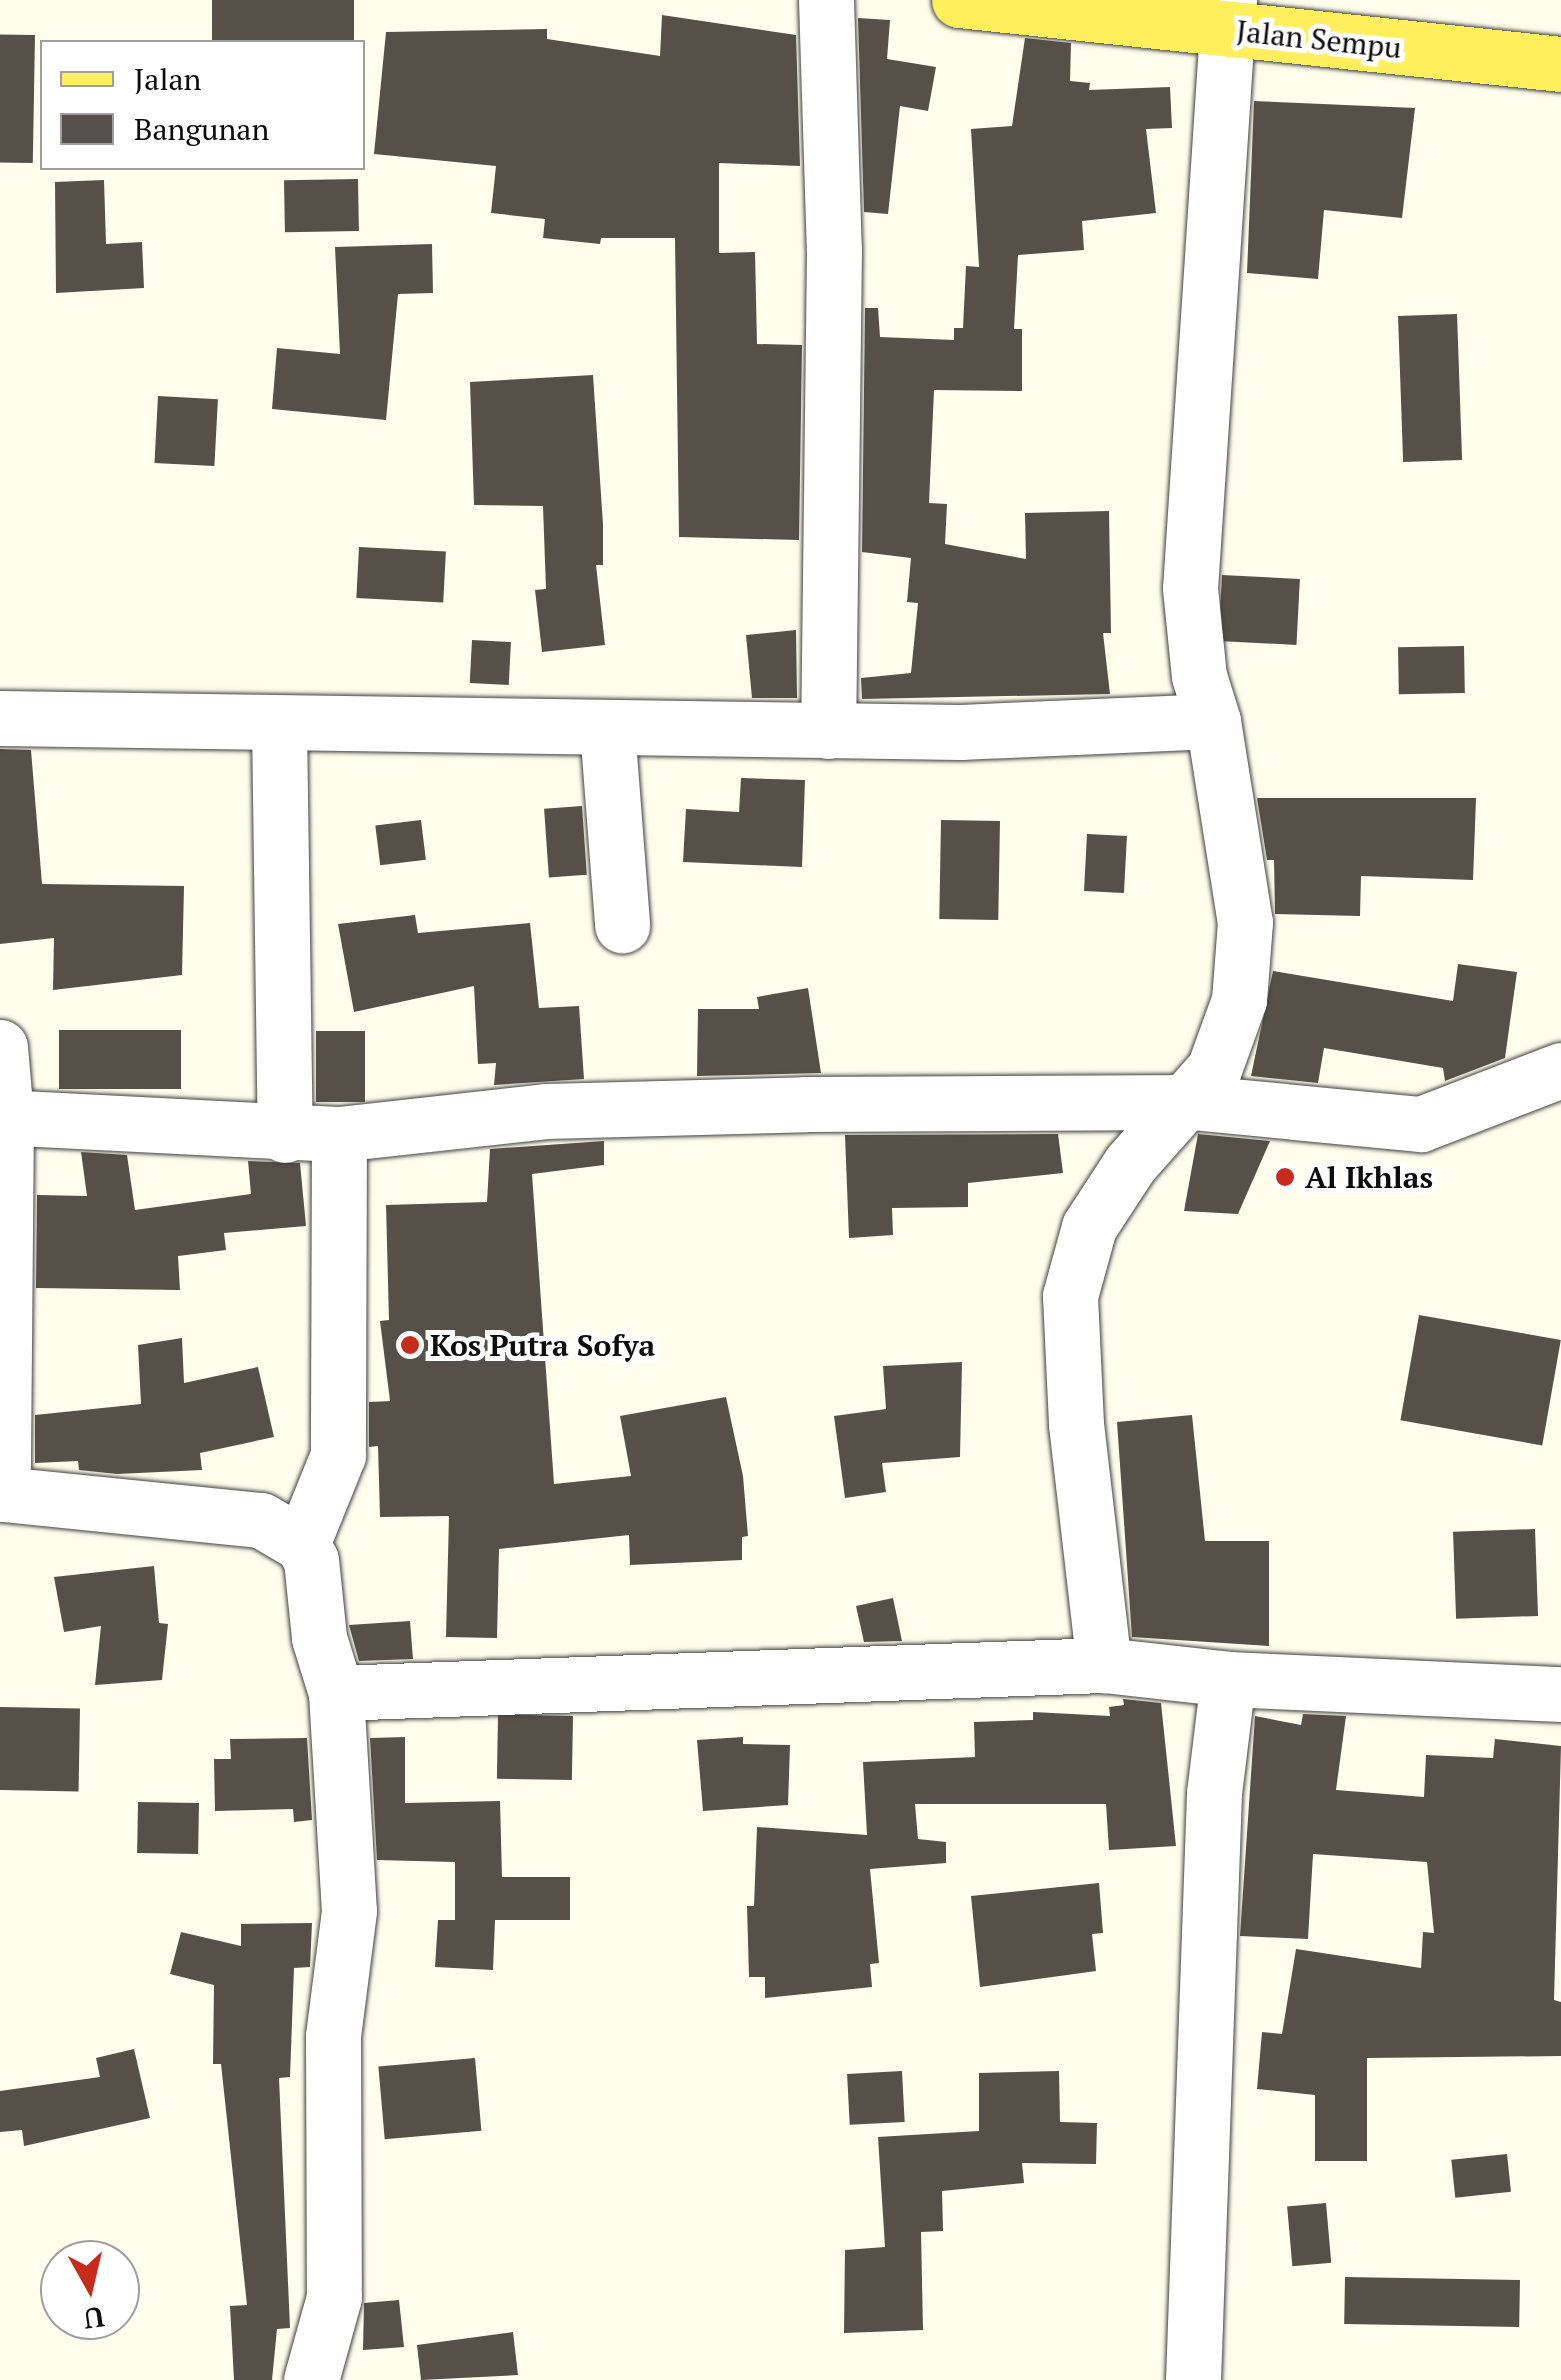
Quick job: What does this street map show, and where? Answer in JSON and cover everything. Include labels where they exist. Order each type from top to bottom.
[{"type":"main road","name":"Jalan Sempu","points":[[958,0],[1228,15],[1561,64]]},
{"type":"street","points":[[826,0],[834,250],[828,732]]},
{"type":"street","points":[[1104,1664],[1076,1424],[1070,1296],[1089,1227],[1130,1164],[1191,1102],[1214,1069],[1239,1000],[1245,922],[1213,721],[1199,676],[1190,588],[1228,15]]},
{"type":"street","points":[[0,718],[828,732],[1213,721]]},
{"type":"street","points":[[279,723],[285,1136]]},
{"type":"street","points":[[608,728],[622,925]]},
{"type":"street","points":[[0,1048],[2,1494],[261,1520],[302,1544],[311,1560],[319,1638],[336,1693],[349,1912],[334,2036],[334,2296],[311,2380]]},
{"type":"street","points":[[3,1117],[285,1136],[338,1134],[546,1110],[1191,1102],[1421,1124],[1561,1070]]},
{"type":"street","points":[[302,1544],[338,1455],[338,1134]]},
{"type":"street","points":[[336,1693],[1104,1664],[1228,1679],[1561,1694]]},
{"type":"street","points":[[1193,2380],[1214,1793],[1228,1679]]},
{"type":"building","points":[[212,0],[354,0],[354,40],[212,40]]},
{"type":"building","points":[[662,15],[796,35],[800,166],[719,163],[719,253],[755,252],[757,344],[802,345],[799,540],[679,537],[675,238],[601,238],[600,244],[543,238],[545,219],[491,213],[496,166],[374,154],[386,32],[547,29],[547,39],[660,56]]},
{"type":"building","points":[[858,18],[890,20],[887,59],[936,67],[928,111],[900,106],[888,214],[864,212]]},
{"type":"building","points":[[0,34],[35,35],[33,163],[0,162]]},
{"type":"building","points":[[1025,38],[1071,43],[1070,81],[1090,83],[1089,90],[1170,87],[1172,128],[1146,129],[1156,213],[1082,221],[1084,250],[1018,255],[1014,329],[1022,329],[1022,391],[934,390],[929,503],[947,504],[945,544],[1026,559],[1025,513],[1109,511],[1111,633],[1103,633],[1110,694],[862,699],[861,678],[911,673],[918,603],[907,602],[911,558],[862,552],[865,308],[878,308],[880,337],[954,340],[954,328],[963,328],[966,266],[979,267],[971,129],[1012,126]]},
{"type":"building","points":[[1254,101],[1415,108],[1402,218],[1324,210],[1318,279],[1247,273]]},
{"type":"building","points":[[358,179],[359,231],[285,232],[284,180]]},
{"type":"building","points":[[104,180],[106,244],[142,242],[144,288],[56,293],[55,182]]},
{"type":"building","points":[[432,244],[433,293],[398,294],[386,420],[272,409],[277,348],[340,354],[335,247]]},
{"type":"building","points":[[1457,314],[1462,460],[1403,462],[1398,316]]},
{"type":"building","points":[[593,375],[603,524],[603,565],[596,565],[605,645],[542,652],[535,590],[546,589],[543,506],[474,505],[470,382]]},
{"type":"building","points":[[158,396],[218,399],[214,466],[154,463]]},
{"type":"building","points":[[359,547],[446,552],[443,602],[356,598]]},
{"type":"building","points":[[1222,575],[1300,579],[1296,645],[1219,641]]},
{"type":"building","points":[[796,630],[797,698],[752,698],[746,635]]},
{"type":"building","points":[[472,640],[511,642],[509,685],[470,683]]},
{"type":"building","points":[[1464,646],[1465,693],[1399,694],[1398,647]]},
{"type":"building","points":[[0,749],[31,750],[42,884],[184,886],[182,975],[53,990],[54,938],[0,944]]},
{"type":"building","points":[[741,778],[805,780],[802,867],[683,862],[686,809],[739,812]]},
{"type":"building","points":[[1257,798],[1476,798],[1473,880],[1361,876],[1360,916],[1275,914],[1274,860],[1267,860]]},
{"type":"building","points":[[582,806],[587,875],[549,877],[544,809]]},
{"type":"building","points":[[421,820],[426,860],[380,865],[375,826]]},
{"type":"building","points":[[941,820],[1000,821],[998,920],[939,919]]},
{"type":"building","points":[[1087,834],[1127,836],[1124,893],[1084,891]]},
{"type":"building","points":[[415,915],[418,933],[530,923],[539,1008],[579,1006],[584,1079],[494,1085],[496,1063],[478,1064],[474,986],[354,1012],[338,924]]},
{"type":"building","points":[[1458,964],[1517,972],[1505,1058],[1445,1081],[1443,1068],[1324,1048],[1318,1083],[1251,1076],[1273,971],[1453,1001]]},
{"type":"building","points":[[808,988],[821,1073],[697,1076],[698,1009],[759,1009],[757,997]]},
{"type":"building","points":[[59,1030],[181,1030],[181,1089],[59,1089]]},
{"type":"building","points":[[316,1031],[365,1031],[365,1102],[316,1102]]},
{"type":"building","points":[[1058,1134],[1063,1173],[968,1183],[968,1207],[892,1208],[893,1235],[849,1238],[845,1135]]},
{"type":"building","points":[[1198,1134],[1270,1141],[1238,1214],[1184,1211]]},
{"type":"building","points":[[604,1141],[604,1165],[532,1174],[554,1484],[631,1476],[620,1416],[726,1397],[743,1476],[748,1536],[742,1537],[742,1560],[630,1565],[629,1535],[499,1549],[497,1638],[446,1637],[449,1516],[380,1517],[378,1446],[369,1447],[369,1402],[390,1401],[380,1321],[389,1320],[386,1205],[487,1202],[490,1149]]},
{"type":"building","points":[[81,1152],[127,1155],[135,1210],[251,1194],[248,1161],[300,1163],[306,1226],[224,1233],[226,1250],[178,1256],[180,1290],[36,1288],[37,1195],[87,1196]]},
{"type":"building","points":[[1419,1315],[1561,1340],[1542,1445],[1400,1420]]},
{"type":"building","points":[[182,1338],[184,1383],[258,1367],[274,1437],[200,1453],[202,1470],[117,1474],[79,1470],[78,1461],[35,1463],[35,1415],[141,1404],[138,1345]]},
{"type":"building","points":[[962,1362],[960,1457],[882,1463],[886,1492],[845,1498],[834,1416],[886,1409],[883,1366]]},
{"type":"building","points":[[1192,1415],[1205,1541],[1269,1541],[1269,1646],[1132,1637],[1117,1422]]},
{"type":"building","points":[[1535,1529],[1538,1616],[1456,1619],[1453,1532]]},
{"type":"building","points":[[154,1566],[159,1623],[168,1624],[162,1680],[95,1685],[101,1626],[64,1632],[54,1577]]},
{"type":"building","points":[[893,1598],[902,1641],[864,1642],[856,1606]]},
{"type":"building","points":[[410,1621],[413,1659],[359,1661],[349,1625]]},
{"type":"building","points":[[1123,1699],[1161,1703],[1176,1846],[1109,1850],[1106,1804],[915,1804],[918,1839],[946,1842],[946,1863],[870,1869],[879,1963],[870,1964],[872,1987],[765,1998],[765,1977],[749,1977],[747,1906],[754,1906],[757,1827],[867,1835],[863,1762],[975,1757],[974,1722],[1033,1720],[1033,1712],[1110,1716],[1109,1707],[1124,1705]]},
{"type":"building","points":[[0,1707],[80,1708],[79,1791],[0,1790]]},
{"type":"building","points":[[1303,1714],[1346,1716],[1336,1790],[1424,1797],[1426,1755],[1493,1758],[1495,1739],[1561,1746],[1554,2000],[1561,2002],[1561,2056],[1367,2058],[1367,2161],[1315,2161],[1315,2095],[1257,2089],[1262,2032],[1282,2034],[1296,1949],[1421,1968],[1423,1932],[1434,1933],[1427,1862],[1313,1854],[1308,1939],[1240,1936],[1255,1716],[1301,1725]]},
{"type":"building","points":[[498,1715],[573,1716],[572,1780],[497,1779]]},
{"type":"building","points":[[405,1737],[405,1803],[500,1801],[502,1877],[570,1877],[570,1920],[495,1920],[493,1970],[435,1967],[438,1920],[455,1920],[455,1862],[377,1860],[370,1738]]},
{"type":"building","points":[[743,1737],[743,1744],[790,1745],[788,1805],[703,1811],[697,1740]]},
{"type":"building","points":[[307,1738],[312,1820],[294,1822],[293,1809],[215,1811],[214,1759],[231,1759],[230,1739]]},
{"type":"building","points":[[138,1802],[199,1803],[198,1854],[137,1853]]},
{"type":"building","points":[[1099,1883],[1103,1933],[1092,1934],[1096,1971],[980,1987],[971,1896]]},
{"type":"building","points":[[312,1923],[310,1967],[294,1968],[290,2077],[279,2078],[290,2328],[277,2329],[272,2380],[234,2380],[230,2306],[247,2305],[221,2064],[213,2064],[214,1985],[170,1974],[181,1932],[241,1946],[241,1924]]},
{"type":"building","points":[[134,2049],[150,2118],[24,2146],[22,2130],[0,2132],[0,2091],[100,2077],[96,2058]]},
{"type":"building","points":[[475,2058],[481,2131],[385,2139],[378,2066]]},
{"type":"building","points":[[902,2071],[905,2122],[850,2125],[847,2074]]},
{"type":"building","points":[[1059,2071],[1060,2122],[1097,2123],[1096,2164],[1022,2163],[1024,2183],[942,2191],[943,2231],[921,2232],[923,2330],[844,2333],[845,2250],[885,2247],[878,2137],[979,2131],[979,2073]]},
{"type":"building","points":[[1507,2154],[1511,2192],[1455,2198],[1451,2160]]},
{"type":"building","points":[[1326,2203],[1331,2263],[1292,2266],[1287,2206]]},
{"type":"building","points":[[1345,2277],[1520,2280],[1519,2327],[1344,2324]]},
{"type":"building","points":[[399,2300],[404,2347],[363,2350],[364,2303]]},
{"type":"building","points":[[513,2332],[518,2375],[421,2380],[417,2345]]},
{"type":"place","name":"Al Ikhlas","points":[[1285,1177]]},
{"type":"place","name":"Kos Putra Sofya","points":[[410,1345]]}]
